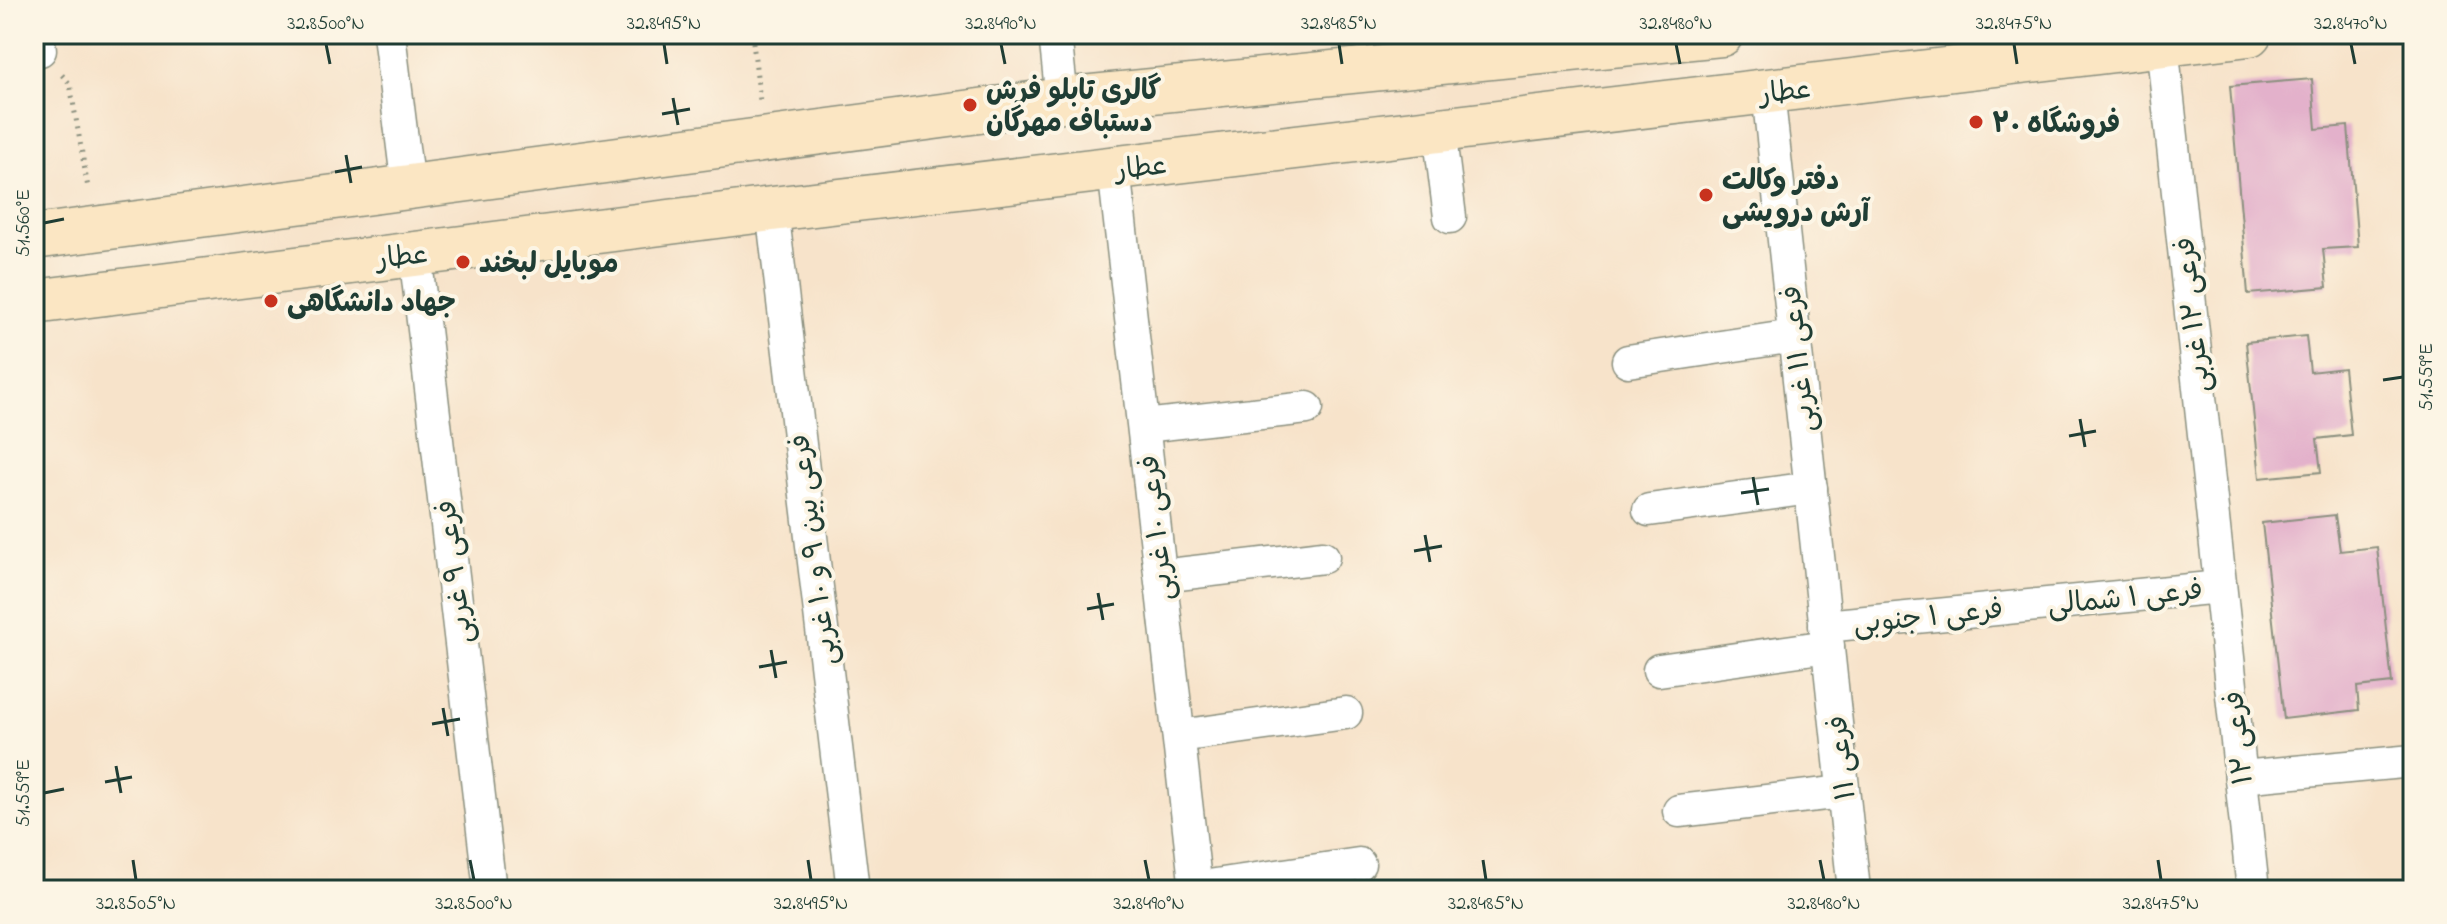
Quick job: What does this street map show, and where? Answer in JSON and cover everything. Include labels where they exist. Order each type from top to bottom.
[{"type":"main road","points":[[34,237],[1433,49],[1721,34]]},
{"type":"main road","name":"عطار","points":[[34,302],[772,209],[2249,34]]},
{"type":"street","points":[[389,34],[408,188]]},
{"type":"street","points":[[1055,34],[1062,100]]},
{"type":"street","name":"فرعی ۱۲ غربی","points":[[2162,44],[2220,587]]},
{"type":"street","name":"فرعی ۱۱ غربی","points":[[1768,92],[1826,636]]},
{"type":"street","points":[[1439,130],[1450,217]]},
{"type":"street","name":"فرعی ۱۰ غربی","points":[[1114,169],[1196,889]]},
{"type":"street","name":"فرعی بین ۹ و ۱۰ غربی","points":[[772,209],[853,890]]},
{"type":"street","name":"فرعی ۹ غربی","points":[[415,253],[490,890]]},
{"type":"street","points":[[1628,361],[1794,336]]},
{"type":"street","points":[[1144,426],[1307,408]]},
{"type":"street","points":[[1649,510],[1811,488]]},
{"type":"street","points":[[1161,576],[1323,557]]},
{"type":"street","name":"فرعی ۱ شمالی","points":[[2030,605],[2220,587]]},
{"type":"street","name":"فرعی ۱۲","points":[[2220,587],[2253,890]]},
{"type":"street","name":"فرعی ۱ جنوبی","points":[[1659,670],[1826,636],[2030,605]]},
{"type":"street","name":"فرعی ۱۱","points":[[1826,636],[1854,890]]},
{"type":"street","points":[[1179,736],[1346,713]]},
{"type":"street","points":[[2241,777],[2413,761]]},
{"type":"street","points":[[1679,811],[1843,792]]},
{"type":"street","points":[[1196,889],[1359,864]]},
{"type":"path","points":[[752,34],[764,138]]},
{"type":"path","points":[[39,42],[70,84],[96,229]]},
{"type":"building","points":[[2312,79],[2316,129],[2348,126],[2358,247],[2323,249],[2327,287],[2248,294],[2230,86]]},
{"type":"building","points":[[2306,336],[2310,372],[2344,368],[2351,435],[2317,439],[2321,472],[2260,478],[2246,342]]},
{"type":"building","points":[[2335,515],[2340,551],[2377,547],[2392,683],[2357,687],[2359,710],[2284,719],[2262,523]]},
{"type":"place","name":"گالری تابلو فرش دستباف مهرگان","points":[[970,105]]},
{"type":"place","name":"فروشگاه ۲۰","points":[[1976,122]]},
{"type":"place","name":"دفتر وکالت آرش درویشی","points":[[1706,195]]},
{"type":"place","name":"موبایل لبخند","points":[[463,262]]},
{"type":"place","name":"جهاد دانشگاهی","points":[[271,301]]}]
